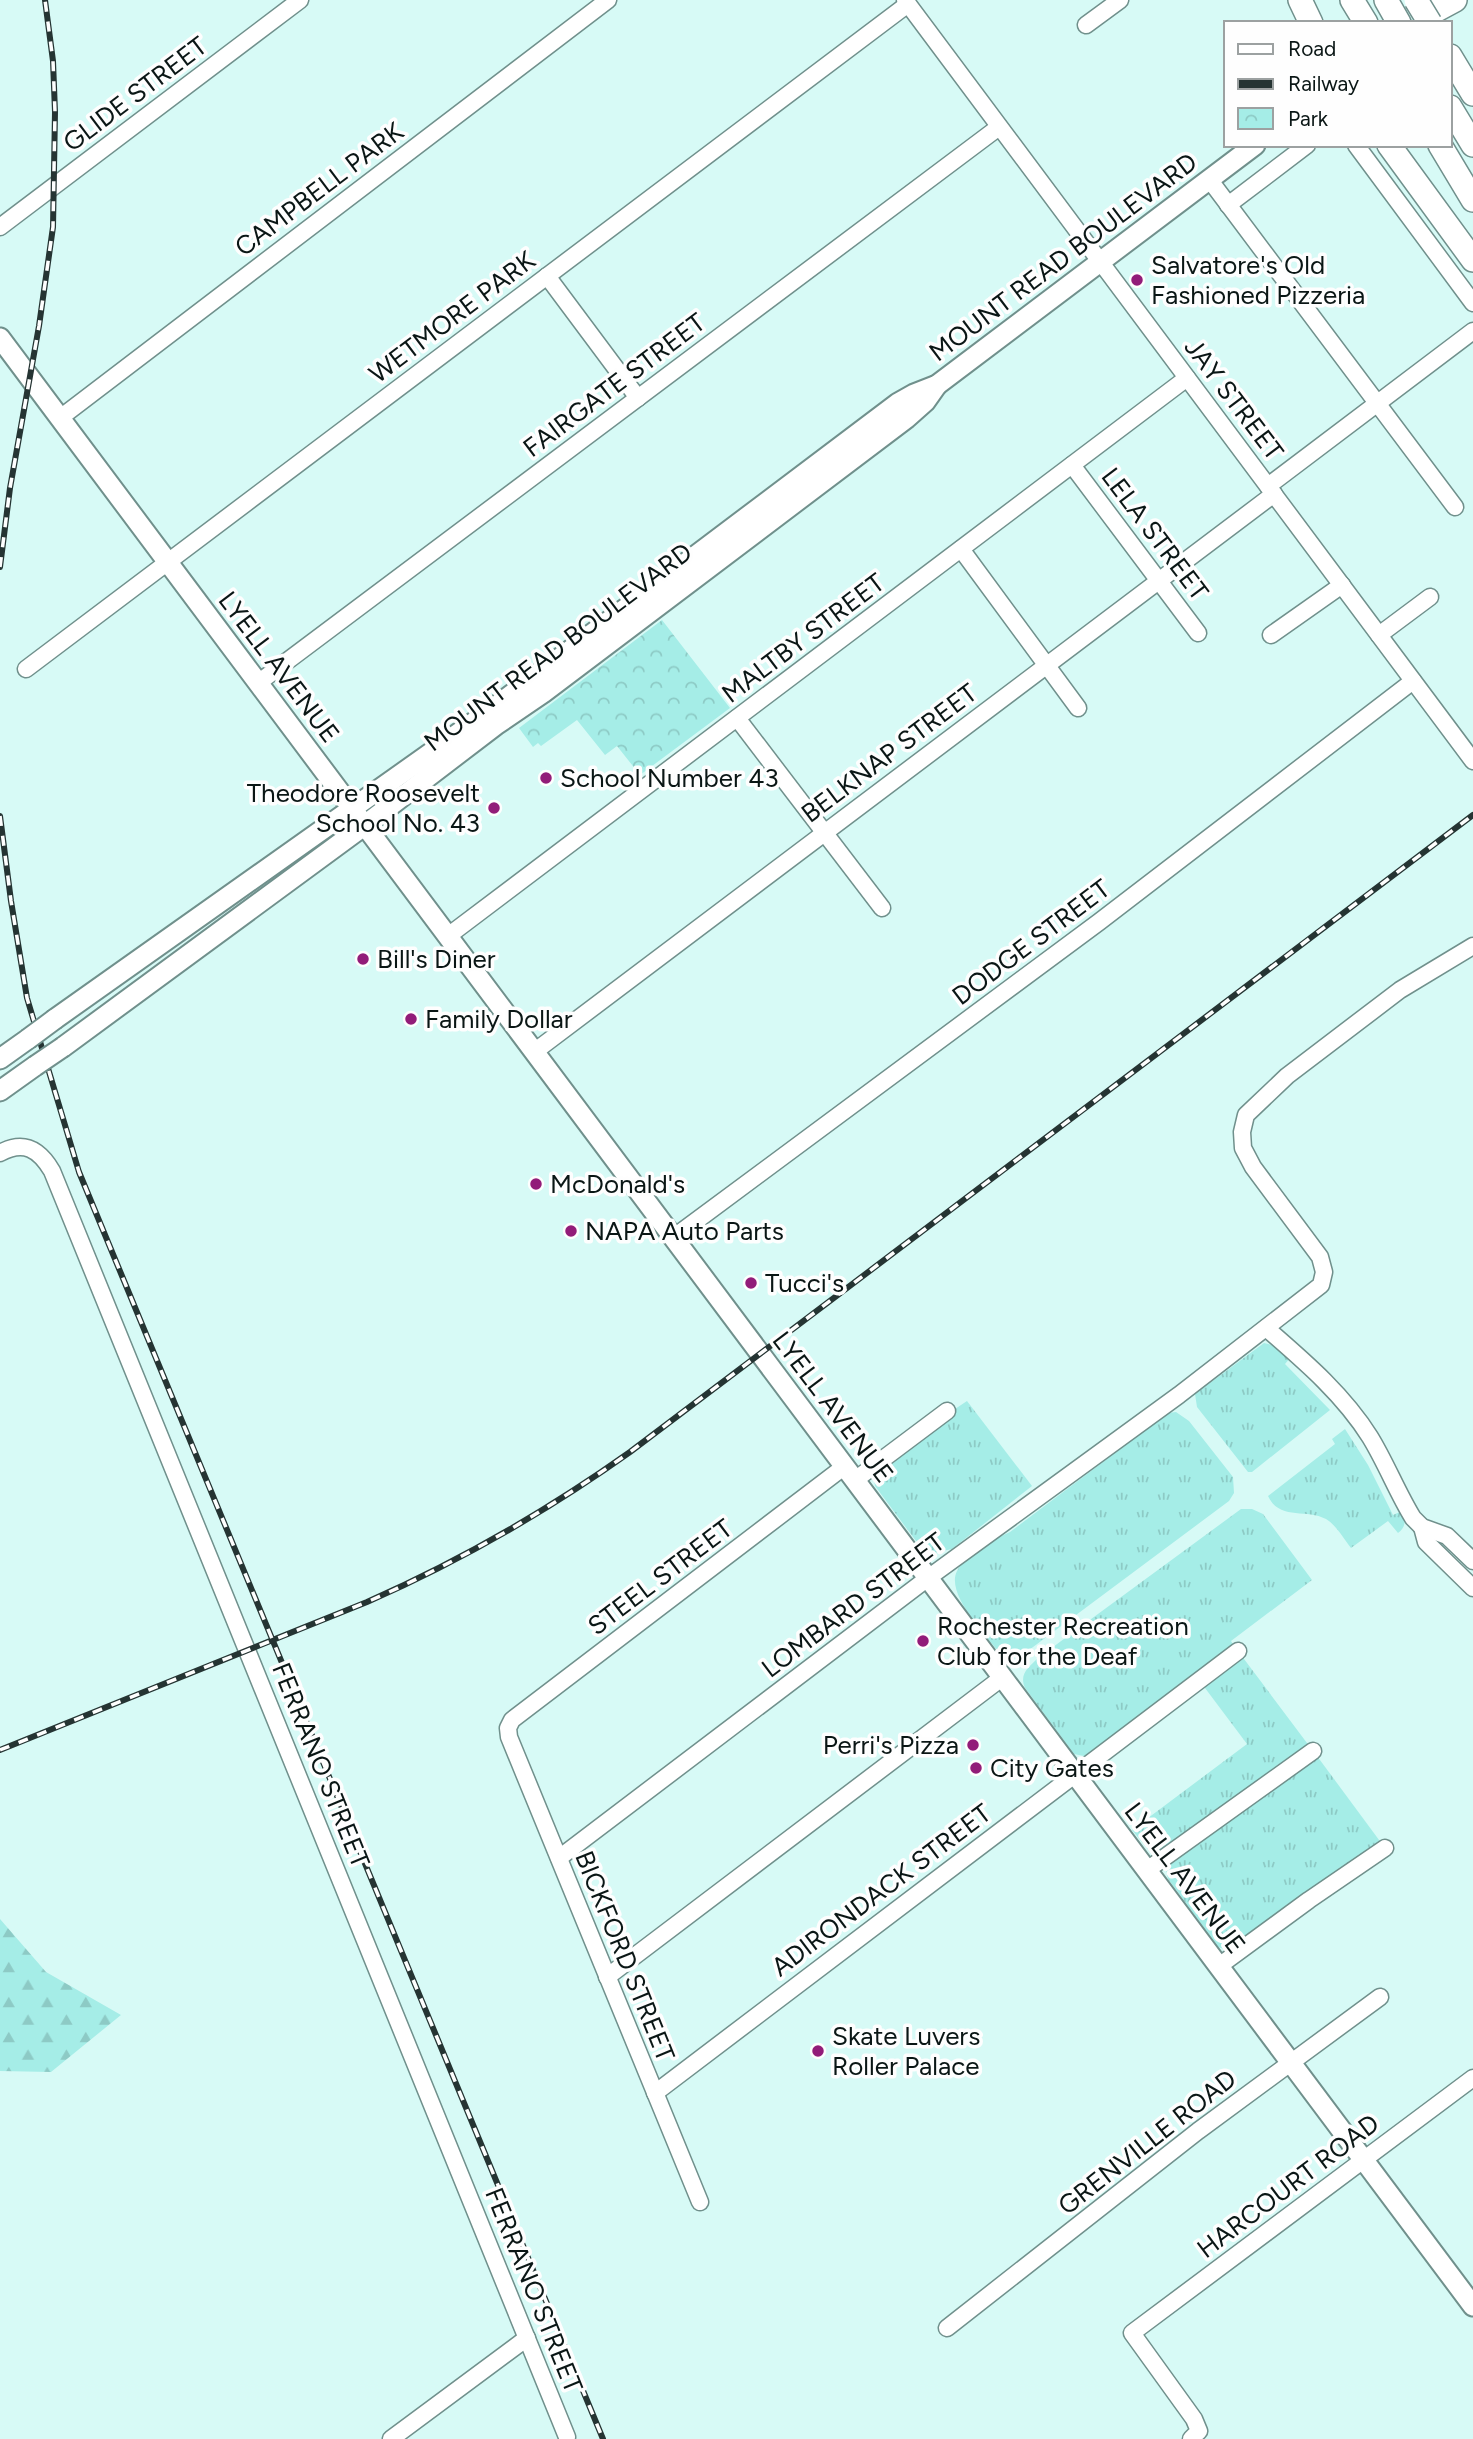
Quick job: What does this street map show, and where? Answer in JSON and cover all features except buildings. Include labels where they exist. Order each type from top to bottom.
[{"type":"highway","points":[[1300,0],[1310,21]]},
{"type":"highway","points":[[1386,0],[1398,21]]},
{"type":"highway","points":[[1423,15],[1455,0]]},
{"type":"highway","points":[[1452,58],[1473,89]]},
{"type":"highway","points":[[1452,59],[1473,94]]},
{"type":"highway","points":[[1452,110],[1473,145]]},
{"type":"highway","points":[[1390,147],[1473,260]]},
{"type":"highway","points":[[1441,147],[1473,200]]},
{"type":"main road","points":[[1423,15],[1447,0]]},
{"type":"main road","name":"MOUNT READ BOULEVARD","points":[[0,1059],[486,713],[898,404],[937,385],[1252,147]]},
{"type":"main road","name":"LYELL AVENUE","points":[[0,338],[1473,2306]]},
{"type":"main road","name":"MOUNT READ BOULEVARD","points":[[0,1091],[365,825],[907,418],[925,402],[937,385]]},
{"type":"street","name":"GLIDE STREET","points":[[0,227],[300,0]]},
{"type":"street","name":"CAMPBELL PARK","points":[[60,418],[608,0]]},
{"type":"street","points":[[1086,26],[1120,0]]},
{"type":"street","name":"JAY STREET","points":[[906,2],[1473,761]]},
{"type":"street","name":"WETMORE PARK","points":[[26,669],[906,2]]},
{"type":"street","name":"FAIRGATE STREET","points":[[258,683],[999,127]]},
{"type":"street","points":[[1228,205],[1304,147]]},
{"type":"street","points":[[1357,147],[1473,303]]},
{"type":"street","points":[[1209,180],[1455,507]]},
{"type":"street","points":[[547,276],[638,398]]},
{"type":"street","name":"BELKNAP STREET","points":[[534,1052],[1159,581],[1473,331]]},
{"type":"street","name":"MALTBY STREET","points":[[448,936],[1187,379]]},
{"type":"street","name":"LELA STREET","points":[[1072,465],[1198,633]]},
{"type":"street","points":[[961,549],[1079,708]]},
{"type":"street","points":[[1271,635],[1342,585]]},
{"type":"street","points":[[1379,635],[1430,597]]},
{"type":"street","name":"DODGE STREET","points":[[673,1238],[1100,922],[1413,681]]},
{"type":"street","points":[[737,718],[882,908]]},
{"type":"street","name":"LOMBARD STREET","points":[[559,1858],[928,1578],[1180,1395],[1321,1285],[1324,1272],[1320,1257],[1253,1167],[1243,1148],[1242,1132],[1246,1115],[1287,1076],[1400,990],[1473,946]]},
{"type":"street","name":"FERRANO STREET","points":[[0,1153],[18,1147],[31,1148],[43,1156],[52,1171],[567,2437]]},
{"type":"street","points":[[1266,1328],[1304,1361],[1353,1413],[1376,1448],[1407,1509],[1422,1527],[1426,1542],[1473,1588]]},
{"type":"street","name":"STEEL STREET","points":[[508,1728],[512,1720],[850,1473],[947,1411]]},
{"type":"street","points":[[1422,1527],[1447,1536],[1473,1561]]},
{"type":"street","name":"ADIRONDACK STREET","points":[[655,2093],[1238,1651]]},
{"type":"street","points":[[607,1977],[1003,1677]]},
{"type":"street","name":"BICKFORD STREET","points":[[508,1728],[509,1737],[700,2202]]},
{"type":"street","points":[[1147,1870],[1313,1751]]},
{"type":"street","points":[[1219,1966],[1385,1848]]},
{"type":"street","name":"GRENVILLE ROAD","points":[[947,2328],[1198,2131],[1380,1997]]},
{"type":"street","name":"HARCOURT ROAD","points":[[1195,2435],[1194,2419],[1132,2333],[1473,2078]]},
{"type":"street","points":[[391,2439],[527,2338]]},
{"type":"green space","points":[[662,620],[730,708],[640,775],[617,746],[605,755],[577,720],[541,746],[538,743],[533,747],[519,728]]},
{"type":"green space","points":[[1264,1343],[1276,1346],[1291,1357],[1285,1364],[1330,1410],[1252,1472],[1248,1472],[1197,1407],[1195,1394]]},
{"type":"green space","points":[[967,1401],[1032,1486],[952,1549],[934,1553],[919,1545],[875,1486],[874,1479],[878,1472]]},
{"type":"green space","points":[[1176,1412],[1189,1421],[1233,1477],[1234,1493],[1229,1501],[1021,1656],[1008,1659],[1002,1656],[962,1603],[955,1580],[959,1568],[971,1556],[1010,1532],[1168,1413]]},
{"type":"green space","points":[[1345,1429],[1368,1465],[1393,1515],[1402,1511],[1405,1520],[1398,1533],[1388,1521],[1351,1548],[1326,1519],[1279,1509],[1268,1496],[1335,1444],[1332,1439]]},
{"type":"green space","points":[[1241,1509],[1252,1509],[1263,1514],[1312,1580],[1231,1641],[1234,1646],[1090,1754],[1074,1754],[1025,1688],[1023,1679],[1026,1672],[1038,1658]]},
{"type":"green space","points":[[1241,1655],[1310,1747],[1160,1852],[1150,1852],[1132,1830],[1247,1744],[1202,1684]]},
{"type":"green space","points":[[1317,1756],[1382,1844],[1233,1948],[1227,1950],[1218,1947],[1168,1879],[1168,1864]]},
{"type":"green space","points":[[0,1919],[46,1972],[121,2015],[51,2072],[0,2071]]},
{"type":"railway","points":[[0,567],[10,488],[39,326],[53,227],[55,112],[53,61],[45,0]]},
{"type":"railway","points":[[0,1750],[367,1602],[469,1552],[567,1495],[630,1452],[1473,815]]},
{"type":"railway","points":[[0,816],[27,998],[79,1172],[603,2439]]},
{"type":"place","name":"Salvatore's Old Fashioned Pizzeria","points":[[1137,280]]},
{"type":"place","name":"School Number 43","points":[[546,778]]},
{"type":"place","name":"Theodore Roosevelt School No. 43","points":[[494,808]]},
{"type":"place","name":"Bill's Diner","points":[[363,959]]},
{"type":"place","name":"Family Dollar","points":[[411,1019]]},
{"type":"place","name":"McDonald's","points":[[536,1184]]},
{"type":"place","name":"NAPA Auto Parts","points":[[571,1231]]},
{"type":"place","name":"Tucci's","points":[[751,1283]]},
{"type":"place","name":"Rochester Recreation Club for the Deaf","points":[[923,1641]]},
{"type":"place","name":"Perri's Pizza","points":[[973,1745]]},
{"type":"place","name":"City Gates","points":[[976,1768]]},
{"type":"place","name":"Skate Luvers Roller Palace","points":[[818,2051]]}]
